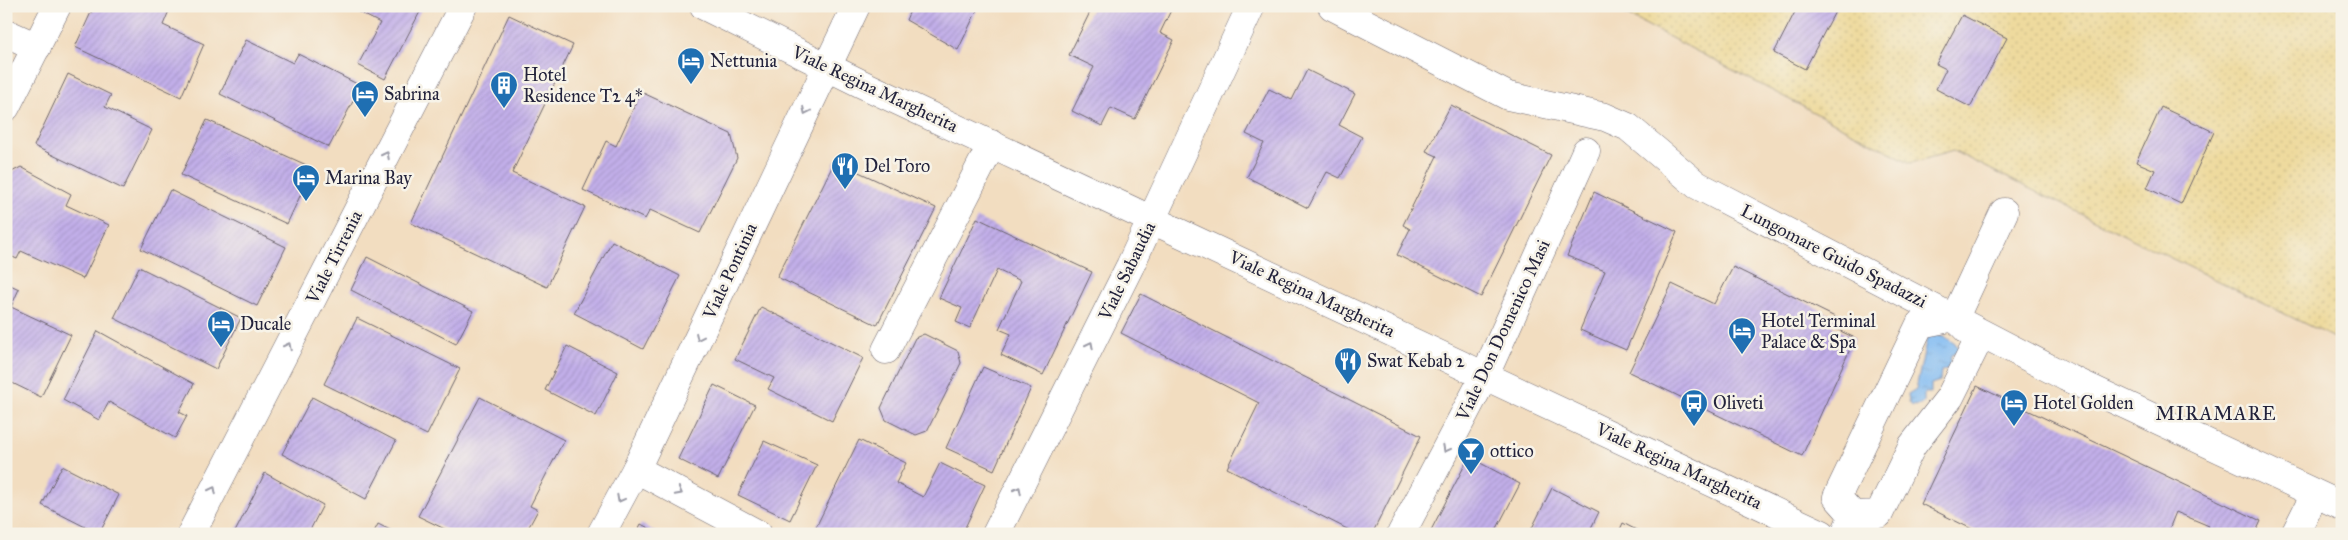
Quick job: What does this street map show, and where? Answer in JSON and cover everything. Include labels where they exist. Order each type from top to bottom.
[{"type":"street","points":[[6,107],[57,6]]},
{"type":"street","name":"Viale Tirrenia","points":[[191,534],[463,6]]},
{"type":"street","name":"Viale Regina Margherita","points":[[704,6],[827,67],[1822,534]]},
{"type":"street","name":"Viale Pontinia","points":[[601,534],[636,469],[856,6]]},
{"type":"street","name":"Viale Sabaudia","points":[[996,534],[1152,219],[1251,6]]},
{"type":"street","name":"Lungomare Guido Spadazzi","points":[[1332,6],[1508,96],[1605,117],[1628,127],[1697,185],[1955,317],[2066,377],[2342,506]]},
{"type":"street","points":[[6,32],[37,47]]},
{"type":"street","points":[[886,350],[992,144]]},
{"type":"street","name":"Viale Don Domenico Masi","points":[[1401,534],[1485,375],[1586,151]]},
{"type":"street","points":[[1955,317],[2004,212]]},
{"type":"street","points":[[1955,317],[1978,341],[1950,397],[1910,452],[1879,514],[1849,525],[1837,497],[1920,324],[1955,317]]},
{"type":"street","points":[[1861,448],[1882,433],[1893,433],[1903,440],[1910,452]]},
{"type":"street","points":[[1861,448],[1862,470],[1871,478],[1885,481],[1897,478]]},
{"type":"street","points":[[636,469],[758,534]]},
{"type":"street","points":[[2295,534],[2308,508]]},
{"type":"sand","points":[[1610,6],[2342,6],[2342,342],[1953,151],[1911,163]]},
{"type":"water","points":[[1928,333],[1947,338],[1963,350],[1951,355],[1949,368],[1941,371],[1940,381],[1931,384],[1931,393],[1924,393],[1924,402],[1920,405],[1912,406],[1909,402],[1908,394],[1916,389]]},
{"type":"building","points":[[94,6],[171,6],[163,25],[204,44],[181,97],[75,47]]},
{"type":"building","points":[[347,6],[423,6],[385,79],[358,65],[380,23]]},
{"type":"building","points":[[912,6],[979,6],[958,50],[906,20]]},
{"type":"building","points":[[1093,6],[1173,6],[1160,33],[1174,40],[1135,119],[1111,108],[1102,126],[1072,111],[1094,67],[1069,55]]},
{"type":"building","points":[[1798,6],[1838,6],[1805,69],[1774,53]]},
{"type":"building","name":"Hotel Residence T2 4*","points":[[509,15],[573,45],[512,173],[585,207],[547,287],[411,223]]},
{"type":"building","points":[[1962,15],[2007,38],[1970,107],[1936,89],[1946,69],[1936,64]]},
{"type":"building","points":[[246,40],[293,63],[298,54],[361,86],[329,147],[220,94]]},
{"type":"building","points":[[1307,70],[1355,94],[1339,125],[1362,137],[1340,178],[1327,172],[1308,208],[1247,177],[1264,143],[1246,134],[1269,89],[1292,100]]},
{"type":"building","points":[[68,74],[111,95],[105,107],[152,130],[123,189],[34,146]]},
{"type":"building","points":[[641,92],[731,134],[737,158],[700,233],[650,210],[645,219],[583,190],[606,141],[616,146]]},
{"type":"building","points":[[1451,105],[1551,155],[1481,297],[1397,255],[1410,229],[1403,225],[1437,156],[1426,151]]},
{"type":"building","points":[[2161,107],[2214,132],[2181,204],[2147,188],[2155,170],[2136,162]]},
{"type":"building","points":[[207,120],[313,168],[287,224],[181,175]]},
{"type":"building","points":[[835,161],[936,208],[877,325],[777,277]]},
{"type":"building","points":[[21,167],[71,194],[66,205],[109,225],[83,279],[21,251],[17,259],[6,254],[6,175]]},
{"type":"building","points":[[170,190],[286,247],[257,306],[141,249]]},
{"type":"building","points":[[1594,192],[1677,232],[1626,350],[1580,330],[1605,271],[1567,256]]},
{"type":"building","points":[[977,218],[1092,272],[1043,375],[1001,355],[1011,334],[999,329],[1021,281],[997,270],[970,328],[956,322],[962,308],[939,298]]},
{"type":"building","points":[[612,241],[680,276],[643,349],[574,313]]},
{"type":"building","points":[[367,257],[473,311],[456,344],[351,290]]},
{"type":"building","points":[[139,267],[241,318],[216,369],[114,318]]},
{"type":"building","name":"Hotel Terminal Palace & Spa","points":[[1733,267],[1837,318],[1832,327],[1855,338],[1802,456],[1629,372],[1672,284],[1714,304]]},
{"type":"building","points":[[6,283],[19,289],[11,307],[71,335],[41,397],[6,380]]},
{"type":"building","points":[[1141,294],[1421,436],[1372,534],[1357,534],[1227,468],[1259,403],[1121,333]]},
{"type":"building","points":[[761,307],[863,358],[832,421],[768,389],[774,378],[735,359]]},
{"type":"building","points":[[357,318],[460,369],[427,435],[324,384]]},
{"type":"building","points":[[98,331],[194,384],[179,412],[187,416],[175,438],[109,402],[99,420],[63,400]]},
{"type":"building","points":[[924,334],[958,351],[961,363],[927,431],[916,435],[886,420],[881,408],[915,338]]},
{"type":"building","points":[[567,346],[618,372],[596,416],[545,390]]},
{"type":"building","points":[[983,367],[1031,388],[994,470],[946,448]]},
{"type":"building","points":[[714,385],[755,405],[718,479],[678,459]]},
{"type":"building","points":[[1977,386],[2261,521],[2255,534],[2205,534],[2209,526],[2176,512],[2167,534],[1982,534],[1921,504]]},
{"type":"building","points":[[312,397],[396,441],[366,499],[282,454]]},
{"type":"building","points":[[480,397],[564,440],[530,506],[538,510],[525,534],[455,534],[418,516]]},
{"type":"building","points":[[859,440],[906,463],[896,483],[923,497],[940,463],[985,485],[962,534],[819,534],[814,531]]},
{"type":"building","points":[[764,441],[817,465],[790,520],[738,495]]},
{"type":"building","points":[[1469,457],[1520,484],[1494,534],[1429,534]]},
{"type":"building","points":[[62,466],[119,495],[99,534],[42,505]]},
{"type":"building","points":[[265,473],[323,505],[308,534],[234,534]]},
{"type":"building","points":[[1552,488],[1599,512],[1588,534],[1529,534]]},
{"type":"building","points":[[1623,523],[1644,534],[1618,534]]},
{"type":"building","points":[[378,524],[398,534],[373,534]]},
{"type":"building","points":[[641,524],[660,534],[636,534]]},
{"type":"place","name":"Nettunia","points":[[691,85]]},
{"type":"place","name":"Hotel Residence T2 4*","points":[[504,109]]},
{"type":"place","name":"Sabrina","points":[[365,118]]},
{"type":"place","name":"Del Toro","points":[[845,190]]},
{"type":"place","name":"Marina Bay","points":[[306,202]]},
{"type":"place","name":"Ducale","points":[[221,348]]},
{"type":"place","name":"Hotel Terminal Palace & Spa","points":[[1742,355]]},
{"type":"place","name":"Swat Kebab 2","points":[[1348,385]]},
{"type":"place","name":"Oliveti","points":[[1694,427]]},
{"type":"place","name":"Hotel Golden","points":[[2014,427]]},
{"type":"place","name":"ottico","points":[[1471,475]]},
{"type":"district","name":"MIRAMARE","points":[[2216,413]]}]
